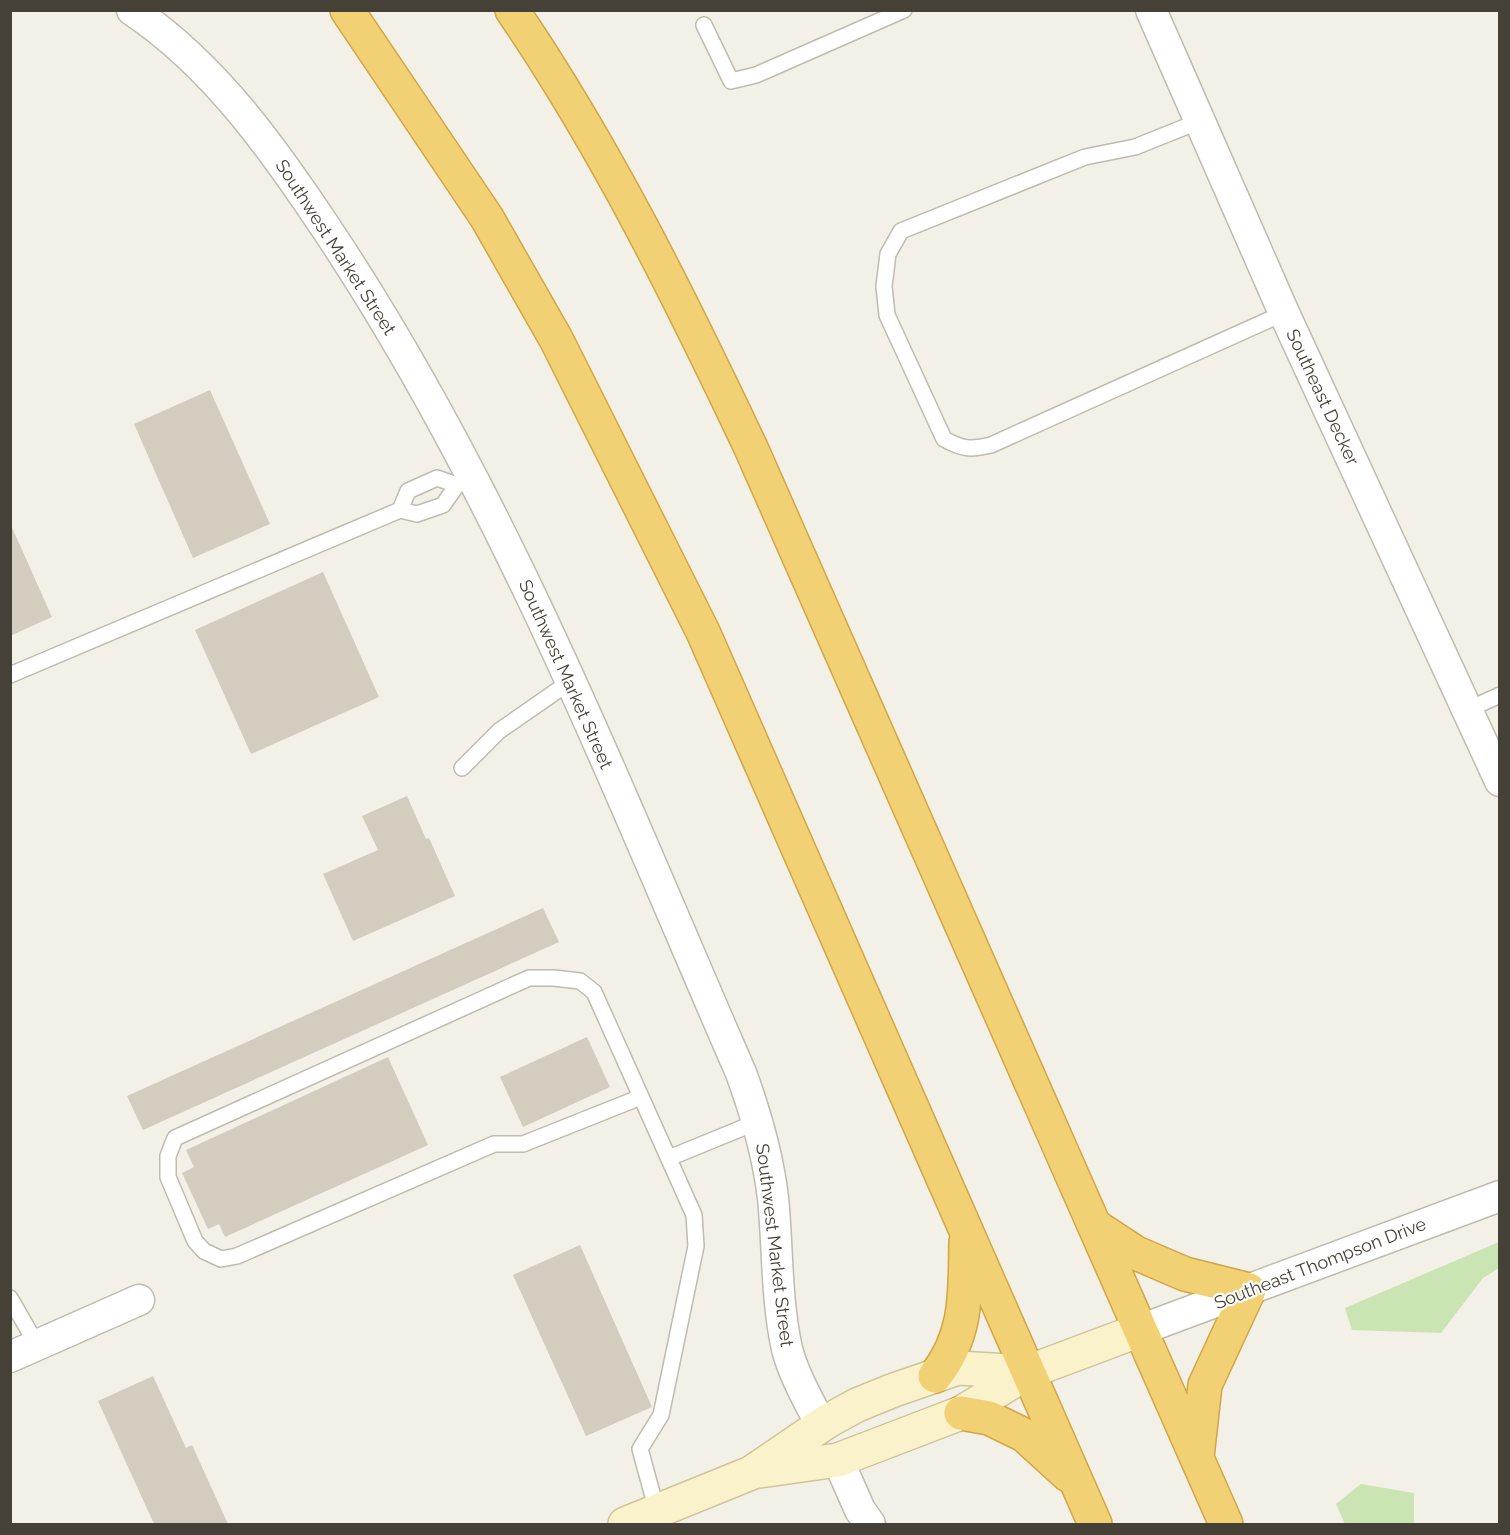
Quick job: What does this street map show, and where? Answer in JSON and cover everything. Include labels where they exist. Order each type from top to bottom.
[{"type":"highway","points":[[346,10],[487,218],[556,339],[703,632],[1095,1524]]},
{"type":"highway","points":[[512,10],[540,52],[643,228],[689,317],[756,459],[1226,1524]]},
{"type":"highway","points":[[1095,1226],[1136,1253],[1185,1274],[1249,1290],[1205,1385],[1197,1459]]},
{"type":"highway","points":[[935,1376],[949,1359],[965,1309],[966,1232]]},
{"type":"highway","points":[[961,1413],[989,1418],[1024,1436],[1077,1484]]},
{"type":"main road","points":[[751,1473],[838,1460],[961,1413],[1028,1372],[1140,1330]]},
{"type":"main road","points":[[624,1524],[751,1473],[821,1425],[857,1405],[958,1368],[1028,1372]]},
{"type":"street","name":"Southwest Market Street","points":[[132,10],[152,24],[194,61],[231,100],[275,154],[365,287],[412,366],[465,481],[524,579],[571,681],[741,1073],[765,1153],[773,1198],[780,1304],[788,1351],[799,1382],[821,1425]]},
{"type":"street","name":"Southeast Decker","points":[[1151,10],[1284,313],[1500,781]]},
{"type":"street","name":"Southeast Thompson Drive","points":[[1140,1330],[1500,1196]]},
{"type":"street","points":[[24,1351],[140,1300]]},
{"type":"street","points":[[838,1460],[860,1510],[870,1524]]},
{"type":"lane","points":[[704,25],[731,81],[756,75],[904,10]]},
{"type":"lane","points":[[1200,121],[1135,147],[1085,157],[901,231],[888,254],[884,286],[887,315],[944,439],[972,450],[991,446],[1284,313]]},
{"type":"lane","points":[[400,510],[408,491],[437,478],[465,481]]},
{"type":"lane","points":[[10,675],[400,510],[417,514],[443,505],[465,481]]},
{"type":"lane","points":[[462,768],[499,730],[571,681]]},
{"type":"lane","points":[[1467,710],[1500,695]]},
{"type":"lane","points":[[641,1096],[523,1144],[494,1144],[237,1256],[220,1259],[204,1251],[195,1241],[168,1177],[168,1156],[176,1138],[529,978],[580,981],[594,992],[641,1096],[669,1158],[694,1215],[696,1246],[661,1415],[640,1449],[657,1511]]},
{"type":"lane","points":[[669,1158],[757,1122]]},
{"type":"lane","points":[[10,1299],[24,1351]]},
{"type":"green space","points":[[1499,1242],[1499,1268],[1483,1278],[1441,1333],[1352,1330],[1345,1308]]},
{"type":"green space","points":[[1361,1484],[1414,1493],[1414,1524],[1345,1524],[1336,1504]]},
{"type":"building","points":[[210,390],[270,524],[193,558],[134,424]]},
{"type":"building","points":[[10,523],[52,617],[10,636]]},
{"type":"building","points":[[323,572],[379,697],[251,754],[195,630]]},
{"type":"building","points":[[407,796],[455,896],[353,941],[323,874],[378,850],[362,816]]},
{"type":"building","points":[[543,908],[559,942],[143,1130],[127,1096]]},
{"type":"building","points":[[587,1037],[610,1087],[523,1127],[500,1077]]},
{"type":"building","points":[[388,1057],[428,1145],[225,1237],[219,1224],[208,1229],[182,1173],[194,1167],[186,1150]]},
{"type":"building","points":[[580,1245],[652,1407],[586,1436],[513,1275]]},
{"type":"building","points":[[153,1376],[186,1448],[192,1445],[228,1524],[154,1524],[98,1401]]}]
